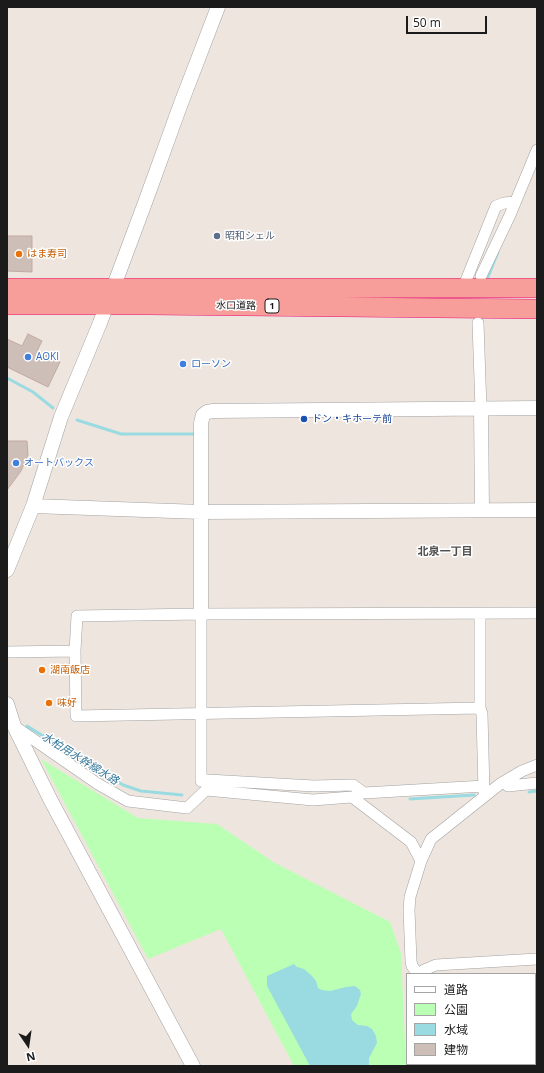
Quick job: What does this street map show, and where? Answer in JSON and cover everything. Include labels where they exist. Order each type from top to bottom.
[{"type":"highway","name":"水口道路","points":[[7,288],[110,297],[537,309]]},
{"type":"highway","name":"水口道路","points":[[7,305],[110,297],[463,288],[537,288]]},
{"type":"street","points":[[7,570],[32,506],[61,417],[110,297],[218,7]]},
{"type":"street","points":[[481,276],[515,202],[532,177],[537,150]]},
{"type":"street","points":[[463,288],[496,206],[504,203],[515,202]]},
{"type":"street","points":[[478,323],[482,510]]},
{"type":"street","points":[[484,792],[364,793],[353,785],[314,786],[208,780],[201,781],[201,423],[203,415],[207,412],[220,411],[537,408]]},
{"type":"street","points":[[32,506],[201,512],[537,510]]},
{"type":"street","points":[[480,708],[202,715],[76,716],[75,651],[77,616],[537,613]]},
{"type":"street","points":[[480,614],[480,708],[482,714],[484,792]]},
{"type":"street","points":[[7,652],[75,651]]},
{"type":"street","points":[[7,704],[11,723],[50,799],[193,1066]]},
{"type":"street","points":[[11,723],[98,784],[128,801],[188,808],[206,790],[313,800],[352,797],[411,842],[421,861]]},
{"type":"street","points":[[417,973],[412,966],[411,961],[409,910],[410,897],[413,883],[431,838],[484,792],[522,771],[537,765]]},
{"type":"street","points":[[503,782],[508,786],[537,783]]},
{"type":"street","points":[[344,786],[345,797]]},
{"type":"street","points":[[422,973],[424,970],[436,965],[537,959]]},
{"type":"green space","points":[[41,759],[138,818],[217,824],[275,863],[390,922],[401,953],[406,1066],[294,1066],[221,929],[148,959]]},
{"type":"water","points":[[294,964],[297,967],[304,969],[312,976],[316,981],[318,988],[322,990],[330,991],[355,986],[360,990],[361,994],[357,1006],[351,1014],[352,1020],[358,1025],[367,1026],[372,1029],[376,1036],[377,1043],[369,1058],[369,1066],[310,1066],[267,986],[267,976]]},
{"type":"building","name":"はま寿司","points":[[7,236],[32,236],[32,272],[7,271]]},
{"type":"building","name":"AOKI","points":[[28,334],[42,341],[37,351],[60,362],[48,387],[7,367],[7,339],[22,346]]},
{"type":"building","name":"オートバックス","points":[[7,441],[27,441],[28,455],[21,471],[7,490]]},
{"type":"waterway","points":[[486,282],[498,252]]},
{"type":"waterway","points":[[7,378],[33,392],[53,408]]},
{"type":"waterway","points":[[77,420],[121,434],[193,434]]},
{"type":"waterway","name":"水柏用水幹線水路","points":[[27,726],[123,785],[141,791],[182,795]]},
{"type":"waterway","name":"水柏用水幹線水路","points":[[529,792],[537,791]]},
{"type":"waterway","name":"水柏用水幹線水路","points":[[410,799],[474,795]]},
{"type":"place","name":"昭和シェル","points":[[217,236]]},
{"type":"place","name":"はま寿司","points":[[19,254]]},
{"type":"place","name":"AOKI","points":[[28,357]]},
{"type":"place","name":"ローソン","points":[[183,364]]},
{"type":"place","name":"ドン・キホーテ前","points":[[304,419]]},
{"type":"place","name":"オートバックス","points":[[16,463]]},
{"type":"place","name":"湖南飯店","points":[[42,670]]},
{"type":"place","name":"味好","points":[[49,703]]},
{"type":"district","name":"北泉一丁目","points":[[445,552]]}]
